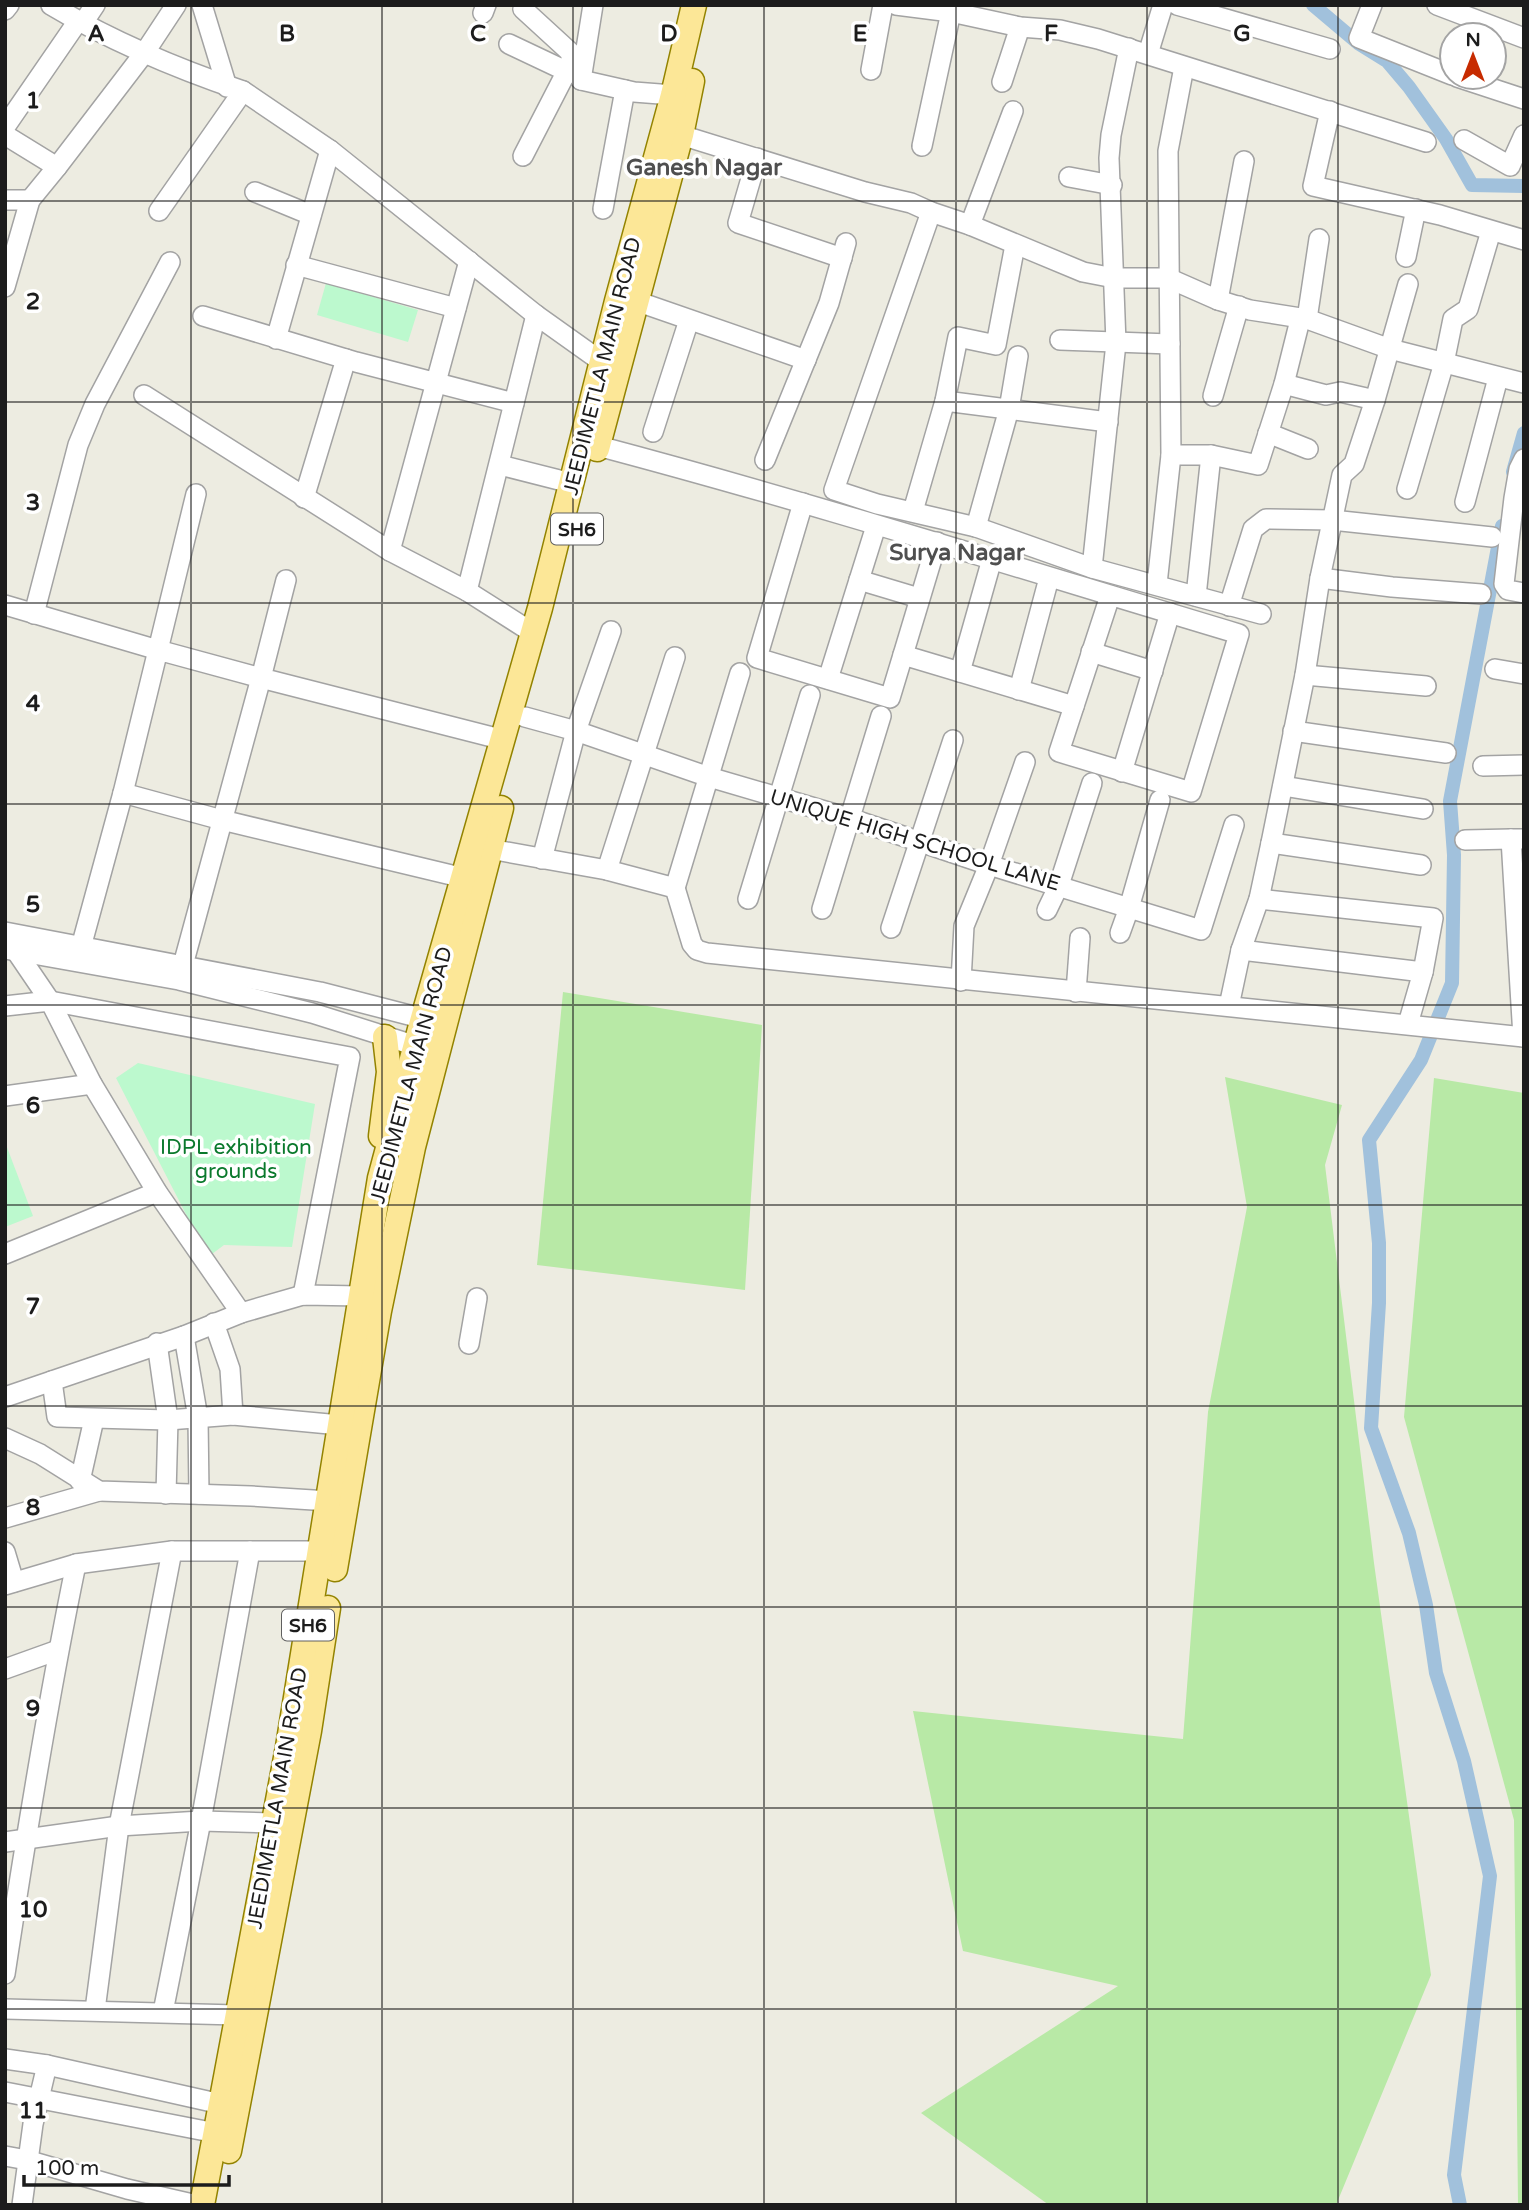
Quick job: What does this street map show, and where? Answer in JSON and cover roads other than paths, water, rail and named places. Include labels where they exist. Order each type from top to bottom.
[{"type":"main road","name":"JEEDIMETLA MAIN ROAD","points":[[219,2205],[260,1940],[273,1823],[288,1747],[380,1178],[426,1049],[490,849],[525,717],[570,524],[571,483],[673,96],[694,5]]},
{"type":"main road","name":"JEEDIMETLA MAIN ROAD","points":[[434,1021],[464,878],[533,633],[598,446],[681,135],[710,5]]},
{"type":"main road","points":[[380,1178],[381,1118],[388,1072],[385,1037]]},
{"type":"main road","name":"JEEDIMETLA MAIN ROAD","points":[[199,2205],[216,2133],[237,2015],[260,1940],[309,1731],[379,1311],[413,1147],[426,1049]]},
{"type":"street","points":[[5,10],[9,5]]},
{"type":"street","points":[[51,5],[145,52],[235,89],[330,150],[536,315],[601,362]]},
{"type":"street","points":[[5,127],[95,5]]},
{"type":"street","points":[[5,286],[30,200],[145,52],[176,5]]},
{"type":"street","points":[[202,5],[235,89]]},
{"type":"street","points":[[525,5],[523,9],[571,53],[573,71]]},
{"type":"street","points":[[523,156],[573,71],[593,5]]},
{"type":"street","points":[[871,69],[883,5]]},
{"type":"street","points":[[896,5],[951,12],[1020,27],[1060,30],[1129,48],[1426,142]]},
{"type":"street","points":[[1148,54],[1163,5]]},
{"type":"street","points":[[1177,5],[1222,11],[1330,49]]},
{"type":"street","points":[[1372,5],[1359,38],[1438,71]]},
{"type":"street","points":[[1437,5],[1522,33]]},
{"type":"street","points":[[922,146],[951,12]]},
{"type":"street","points":[[1002,82],[1020,27]]},
{"type":"street","points":[[509,44],[625,90],[673,96]]},
{"type":"street","points":[[1092,568],[1116,343],[1109,158],[1111,135],[1129,48]]},
{"type":"street","points":[[1157,584],[1171,455],[1168,151],[1184,67]]},
{"type":"street","points":[[159,211],[235,89]]},
{"type":"street","points":[[603,209],[625,90]]},
{"type":"street","points":[[1500,91],[1524,99]]},
{"type":"street","points":[[970,225],[1013,111]]},
{"type":"street","points":[[1330,111],[1313,186],[1416,209],[1524,240]]},
{"type":"street","points":[[5,135],[57,167]]},
{"type":"street","points":[[681,135],[865,192],[911,203],[1083,272],[1114,278],[1168,278],[1218,300],[1250,310],[1304,319],[1390,349],[1524,383]]},
{"type":"street","points":[[1464,141],[1510,166],[1524,135]]},
{"type":"street","points":[[276,339],[330,150]]},
{"type":"street","points":[[757,158],[738,223],[844,251],[829,303],[765,460]]},
{"type":"street","points":[[1218,300],[1244,161]]},
{"type":"street","points":[[1069,177],[1112,185]]},
{"type":"street","points":[[255,192],[311,215]]},
{"type":"street","points":[[5,200],[30,200]]},
{"type":"street","points":[[1406,257],[1416,209]]},
{"type":"street","points":[[931,212],[834,490],[976,527],[1092,568],[1261,614]]},
{"type":"street","points":[[1407,489],[1444,363],[1453,319],[1468,309],[1491,231]]},
{"type":"street","points":[[1171,455],[1211,455],[1258,465],[1304,319],[1319,239]]},
{"type":"street","points":[[913,511],[945,401],[958,337],[996,345],[1015,245]]},
{"type":"street","points":[[390,551],[469,261]]},
{"type":"street","points":[[34,614],[82,435],[94,404],[170,262]]},
{"type":"street","points":[[296,265],[456,308]]},
{"type":"street","points":[[1229,1006],[1241,950],[1259,899],[1271,843],[1342,475],[1354,464],[1408,284]]},
{"type":"street","points":[[636,301],[806,360]]},
{"type":"street","points":[[1213,396],[1239,306]]},
{"type":"street","points":[[467,591],[536,315]]},
{"type":"street","points":[[202,316],[346,359],[514,403]]},
{"type":"street","points":[[653,432],[689,320]]},
{"type":"street","points":[[1060,340],[1170,344]]},
{"type":"street","points":[[976,527],[1009,409],[1018,356]]},
{"type":"street","points":[[304,498],[346,359]]},
{"type":"street","points":[[1465,502],[1498,378]]},
{"type":"street","points":[[1284,384],[1326,395],[1340,392],[1375,400]]},
{"type":"street","points":[[144,395],[390,551],[467,591],[533,633]]},
{"type":"street","points":[[945,401],[1108,422]]},
{"type":"street","points":[[1268,433],[1308,449]]},
{"type":"street","points":[[598,446],[937,542],[1239,634],[1191,792],[1059,752],[1110,596]]},
{"type":"street","points":[[1196,596],[1211,455]]},
{"type":"street","points":[[1524,460],[1517,479],[1518,526],[1504,586],[1508,590],[1524,593]]},
{"type":"street","points":[[500,465],[571,483]]},
{"type":"street","points":[[81,947],[123,793],[196,494]]},
{"type":"street","points":[[803,503],[757,658],[890,698],[937,542]]},
{"type":"street","points":[[1229,606],[1253,529],[1260,522],[1274,518],[1332,520],[1492,537]]},
{"type":"street","points":[[828,679],[876,526]]},
{"type":"street","points":[[960,672],[992,559]]},
{"type":"street","points":[[1019,690],[1049,578]]},
{"type":"street","points":[[1320,578],[1481,594]]},
{"type":"street","points":[[183,965],[286,580]]},
{"type":"street","points":[[859,580],[919,598]]},
{"type":"street","points":[[5,605],[261,678],[504,740]]},
{"type":"street","points":[[1122,772],[1170,613]]},
{"type":"street","points":[[542,859],[576,731],[611,631]]},
{"type":"street","points":[[1091,652],[1153,671]]},
{"type":"street","points":[[903,655],[1074,706]]},
{"type":"street","points":[[607,870],[675,657]]},
{"type":"street","points":[[1495,668],[1524,674]]},
{"type":"street","points":[[740,673],[675,888],[687,933],[697,950],[707,953],[1523,1037],[1517,839],[1465,840]]},
{"type":"street","points":[[1304,675],[1426,686]]},
{"type":"street","points":[[748,899],[810,695]]},
{"type":"street","points":[[822,909],[881,716]]},
{"type":"street","name":"UNIQUE HIGH SCHOOL LANE","points":[[525,717],[1201,930],[1234,825]]},
{"type":"street","points":[[1293,732],[1446,753]]},
{"type":"street","points":[[891,928],[953,740]]},
{"type":"street","points":[[961,981],[964,926],[989,865],[1025,762]]},
{"type":"street","points":[[1483,765],[1524,765]]},
{"type":"street","points":[[1046,910],[1059,885],[1092,783]]},
{"type":"street","points":[[1283,786],[1423,809]]},
{"type":"street","points":[[123,793],[222,820],[464,878]]},
{"type":"street","points":[[1120,933],[1160,800]]},
{"type":"street","points":[[1271,843],[1421,865]]},
{"type":"street","points":[[490,849],[607,870],[675,888]]},
{"type":"street","points":[[1259,899],[1433,918],[1423,972],[1408,1024]]},
{"type":"street","points":[[5,932],[320,992],[434,1021]]},
{"type":"street","points":[[1076,992],[1080,938]]},
{"type":"street","points":[[10,950],[50,1001],[92,1084],[157,1192],[241,1313]]},
{"type":"street","points":[[10,950],[179,980],[312,1013],[426,1049]]},
{"type":"street","points":[[1241,950],[1423,972]]},
{"type":"street","points":[[5,1006],[50,1001],[350,1057],[303,1295]]},
{"type":"street","points":[[5,1096],[92,1084]]},
{"type":"street","points":[[5,1254],[157,1192]]},
{"type":"street","points":[[5,1396],[156,1343],[184,1336],[241,1313],[303,1295],[361,1296]]},
{"type":"street","points":[[469,1345],[477,1298]]},
{"type":"street","points":[[214,1323],[230,1369],[233,1415]]},
{"type":"street","points":[[184,1336],[198,1418],[200,1494]]},
{"type":"street","points":[[156,1343],[168,1420],[166,1493]]},
{"type":"street","points":[[52,1381],[57,1417],[168,1420],[233,1415],[340,1425]]},
{"type":"street","points":[[80,1481],[94,1419]]},
{"type":"street","points":[[5,1438],[40,1454],[99,1492]]},
{"type":"street","points":[[5,1518],[99,1492],[328,1501]]},
{"type":"street","points":[[5,1552],[9,1583],[76,1563],[172,1550],[320,1551]]},
{"type":"street","points":[[95,2010],[119,1826],[172,1550]]},
{"type":"street","points":[[163,2012],[250,1551]]},
{"type":"street","points":[[5,1974],[25,1840],[76,1563]]},
{"type":"street","points":[[5,1669],[58,1650]]},
{"type":"street","points":[[5,1842],[119,1826],[201,1821],[273,1823]]},
{"type":"street","points":[[5,2009],[237,2015]]},
{"type":"street","points":[[5,2059],[47,2065],[221,2104]]},
{"type":"street","points":[[22,2205],[27,2160],[47,2065]]},
{"type":"street","points":[[5,2092],[216,2133]]},
{"type":"street","points":[[5,2156],[127,2189],[199,2205]]},
{"type":"waterway","points":[[1313,5],[1358,43],[1387,61],[1446,139],[1472,185],[1524,186]]},
{"type":"waterway","points":[[1513,472],[1524,433]]},
{"type":"waterway","points":[[1460,2205],[1454,2175],[1490,1876],[1464,1761],[1436,1673],[1426,1605],[1409,1533],[1371,1428],[1379,1303],[1379,1243],[1369,1140],[1421,1060],[1452,983],[1454,855],[1450,801],[1502,526]]},
{"type":"district","name":"Ganesh Nagar","points":[[704,167]]},
{"type":"district","name":"Surya Nagar","points":[[957,552]]},
{"type":"park label","name":"IDPL exhibition grounds","points":[[236,1159]]}]
